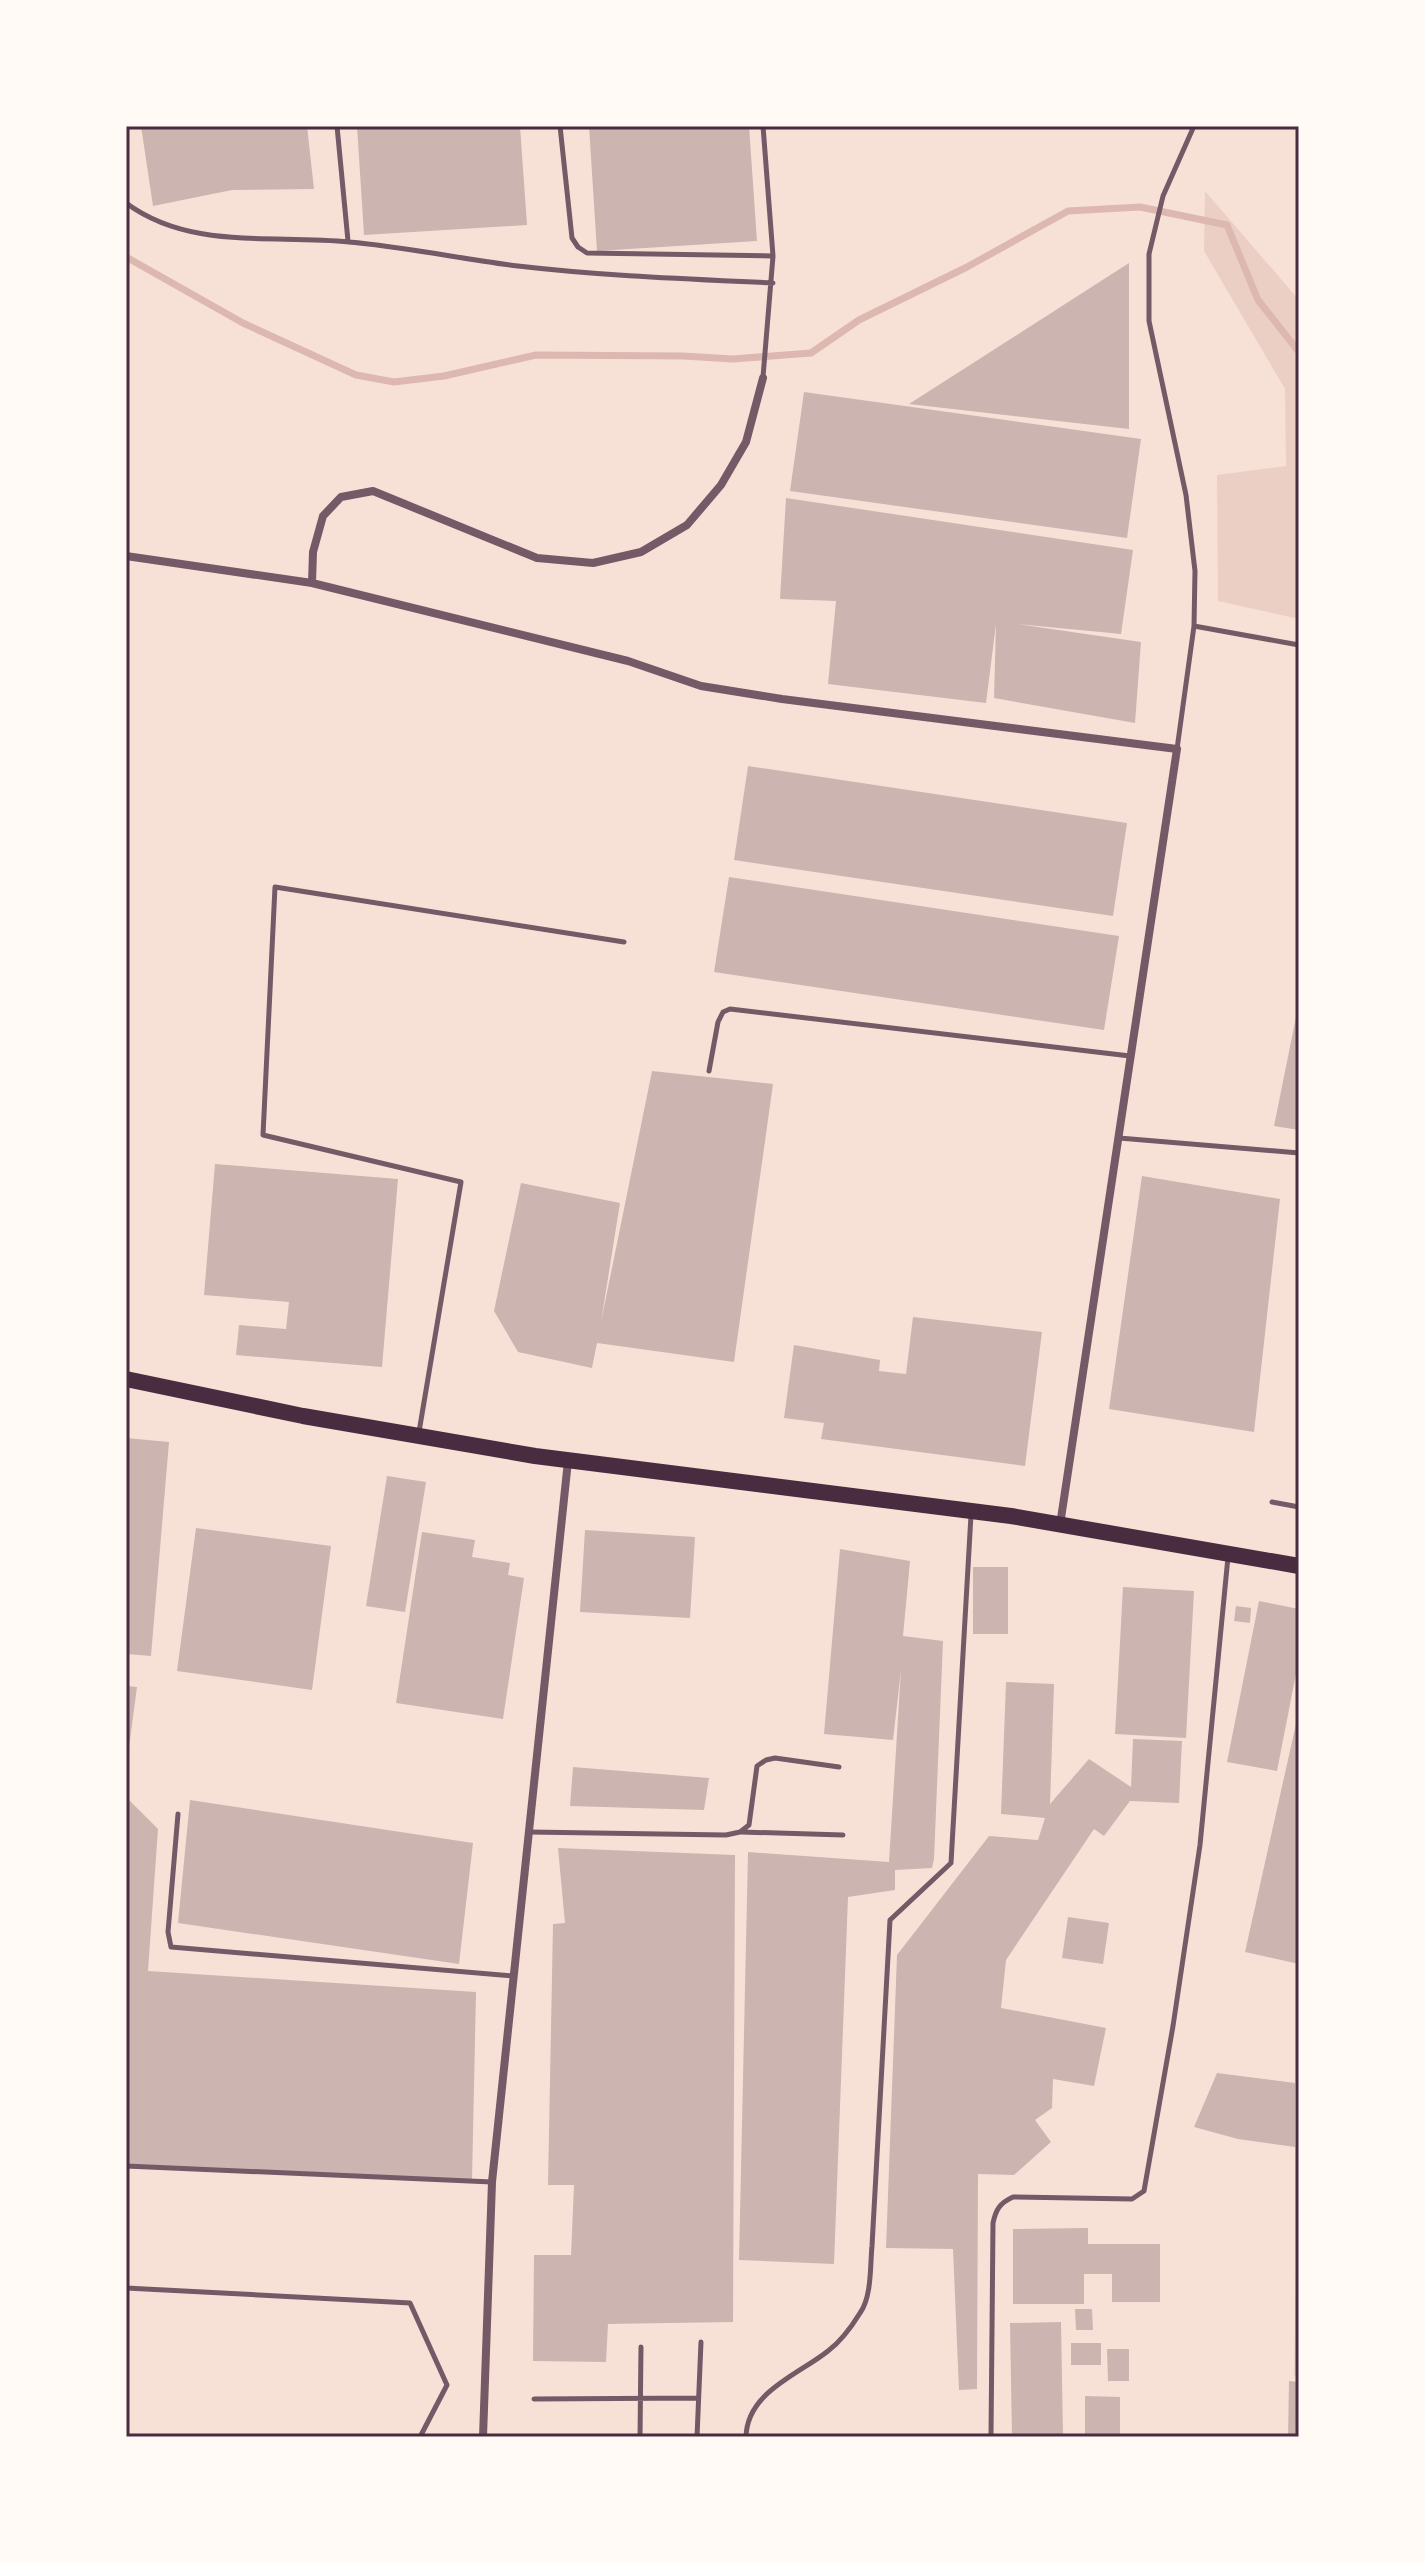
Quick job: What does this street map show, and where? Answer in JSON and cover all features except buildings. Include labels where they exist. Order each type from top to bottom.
[{"type":"main road","points":[[126,1379],[418,1437],[568,1461],[972,1510],[1299,1566]]},
{"type":"street","points":[[312,583],[313,552],[323,516],[341,497],[373,491],[537,558],[593,563],[641,552],[687,525],[721,485],[746,442],[763,378]]},
{"type":"street","points":[[126,556],[312,583],[628,661],[701,686],[1177,749],[1060,1525]]},
{"type":"street","points":[[483,2437],[492,2182],[568,1461]]},
{"type":"lane","points":[[337,126],[348,241]]},
{"type":"lane","points":[[560,126],[572,238],[587,253],[773,256]]},
{"type":"lane","points":[[763,126],[773,256],[763,378]]},
{"type":"lane","points":[[1177,749],[1194,626],[1195,571],[1186,495],[1149,321],[1149,254],[1163,196],[1194,126]]},
{"type":"lane","points":[[126,203],[163,225],[227,238],[348,241],[519,266],[641,277],[773,283]]},
{"type":"lane","points":[[1194,626],[1299,645]]},
{"type":"lane","points":[[418,1437],[461,1182],[263,1135],[275,887],[624,942]]},
{"type":"lane","points":[[709,1071],[718,1022],[723,1012],[730,1009],[1130,1056]]},
{"type":"lane","points":[[1118,1138],[1299,1153]]},
{"type":"lane","points":[[1272,1502],[1299,1507]]},
{"type":"lane","points":[[746,2437],[746,2424],[770,2390],[831,2350],[862,2311],[872,2246],[890,1920],[951,1863],[972,1510]]},
{"type":"lane","points":[[991,2437],[993,2223],[996,2209],[1013,2197],[1132,2199],[1144,2191],[1200,1845],[1228,1554]]},
{"type":"lane","points":[[740,1832],[749,1825],[757,1766],[766,1760],[775,1758],[839,1767]]},
{"type":"lane","points":[[178,1814],[168,1932],[171,1947],[514,1976]]},
{"type":"lane","points":[[529,1832],[843,1835]]},
{"type":"lane","points":[[126,2166],[492,2182]]},
{"type":"lane","points":[[126,2288],[410,2303],[447,2385],[420,2437]]},
{"type":"lane","points":[[697,2437],[701,2342]]},
{"type":"lane","points":[[640,2437],[641,2347]]},
{"type":"lane","points":[[534,2399],[698,2398]]},
{"type":"shaded area","points":[[1205,191],[1299,300],[1299,619],[1218,601],[1217,475],[1286,466],[1285,389],[1204,251]]},
{"type":"shaded area","points":[[1299,2086],[1299,2377],[1294,2376]]},
{"type":"waterway","points":[[126,257],[243,323],[356,375],[394,382],[444,376],[536,355],[733,359],[811,353],[859,320],[967,267],[1068,211],[1140,207],[1227,225],[1258,300],[1299,352]]}]
